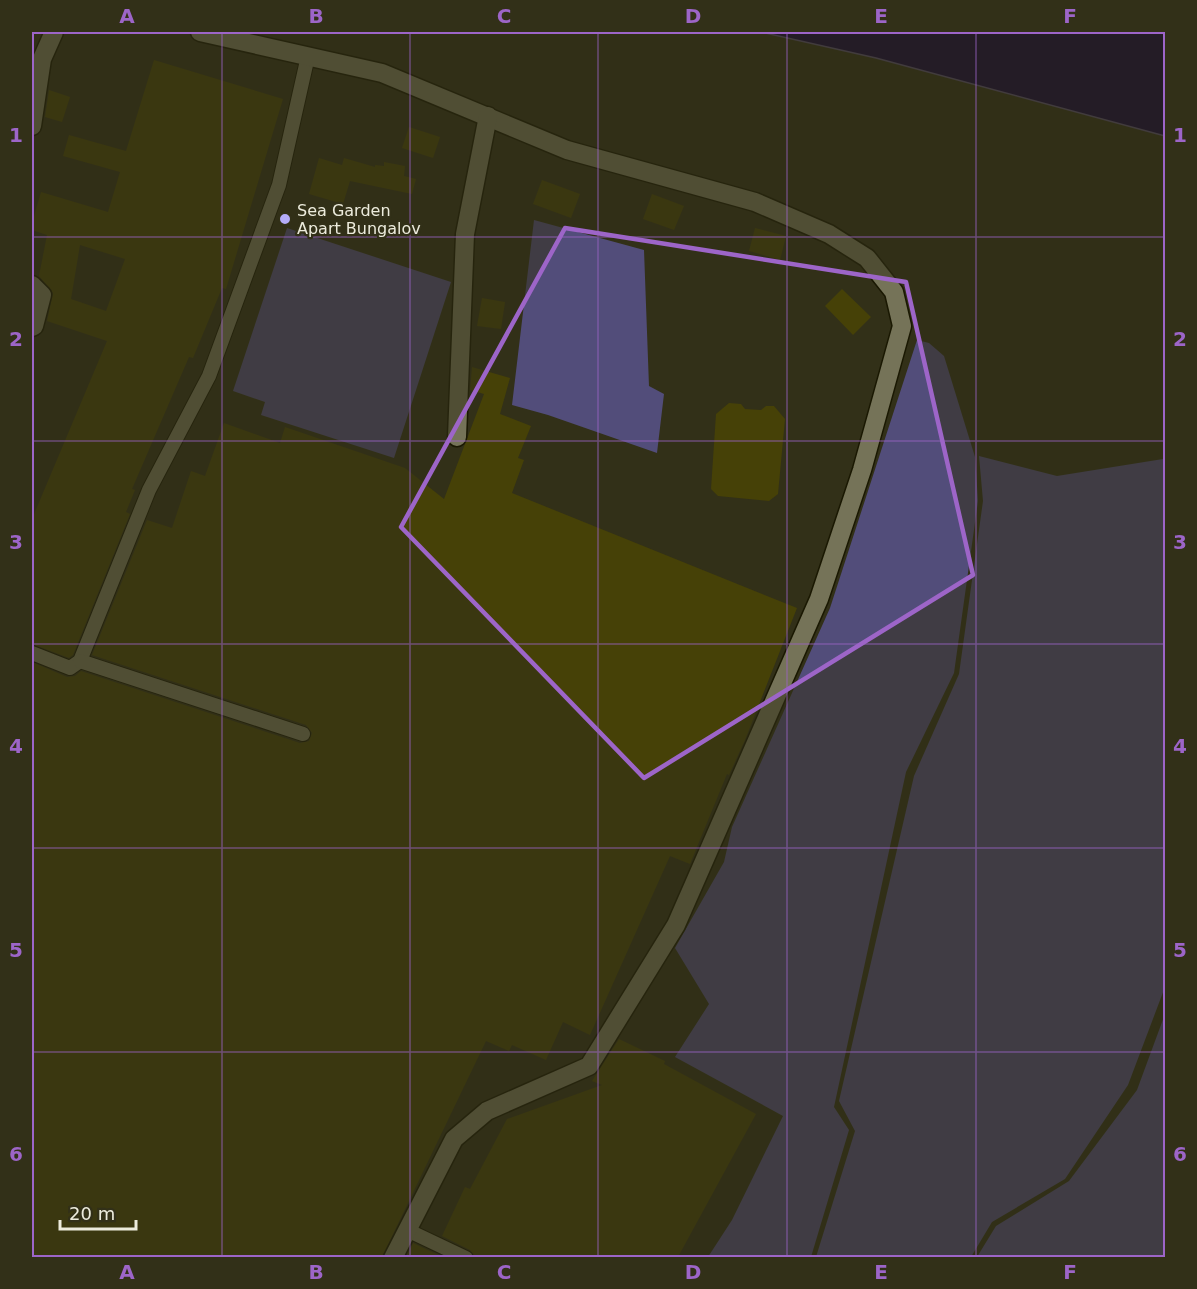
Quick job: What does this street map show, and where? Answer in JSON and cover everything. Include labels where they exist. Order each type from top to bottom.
[{"type":"street","points":[[32,126],[42,59],[54,32]]},
{"type":"street","points":[[200,32],[382,73],[567,150],[755,202],[829,234],[867,258],[894,292],[902,326],[862,470],[819,599],[676,926],[589,1066],[487,1111],[454,1139],[393,1257]]},
{"type":"street","points":[[457,437],[465,234],[488,116]]},
{"type":"street","points":[[32,285],[42,295],[32,327]]},
{"type":"lane","points":[[32,652],[70,668],[80,661],[148,490],[208,376],[279,185],[308,56]]},
{"type":"lane","points":[[80,661],[303,734]]},
{"type":"lane","points":[[407,1230],[466,1257]]},
{"type":"highlighted area","points":[[565,228],[906,282],[973,575],[644,778],[401,527]]},
{"type":"shaded area","points":[[761,32],[1165,32],[1165,136],[876,58]]},
{"type":"shaded area","points":[[534,220],[644,250],[649,386],[664,394],[657,453],[548,415],[512,405]]},
{"type":"shaded area","points":[[287,228],[451,282],[394,458],[261,415],[265,402],[233,391]]},
{"type":"shaded area","points":[[917,340],[929,343],[944,356],[975,457],[978,501],[954,673],[906,772],[834,1107],[849,1130],[811,1257],[708,1257],[732,1220],[783,1116],[675,1057],[709,1004],[675,948],[724,862],[732,827],[830,608]]},
{"type":"shaded area","points":[[979,456],[1057,476],[1165,460],[1165,987],[1128,1085],[1065,1179],[992,1222],[971,1257],[816,1257],[855,1131],[839,1101],[914,776],[959,674],[983,501]]},
{"type":"shaded area","points":[[1165,1014],[1165,1257],[977,1257],[996,1226],[1069,1181],[1137,1090]]},
{"type":"building","points":[[154,60],[283,99],[226,289],[222,288],[193,358],[189,357],[132,489],[135,490],[126,512],[130,514],[73,655],[69,658],[32,644],[32,519],[107,341],[47,321],[53,293],[39,276],[47,235],[32,230],[32,223],[41,192],[108,212],[120,172],[63,156],[69,135],[126,151]],"holes":[[[80,245],[125,259],[106,311],[71,299]]]},
{"type":"building","points":[[49,90],[70,97],[62,122],[45,117]]},
{"type":"building","points":[[409,127],[440,137],[433,158],[402,148]]},
{"type":"building","points":[[319,158],[342,165],[344,158],[375,167],[375,165],[384,166],[384,162],[405,166],[404,176],[416,179],[412,194],[350,181],[343,204],[309,194]]},
{"type":"building","points":[[542,180],[580,194],[571,218],[533,204]]},
{"type":"building","points":[[652,194],[684,206],[674,230],[643,219]]},
{"type":"building","points":[[755,228],[786,236],[780,260],[749,251]]},
{"type":"building","points":[[842,289],[871,317],[853,335],[825,306]]},
{"type":"building","points":[[482,298],[505,302],[501,329],[477,326]]},
{"type":"building","points":[[472,367],[510,378],[500,414],[531,426],[518,458],[524,460],[512,493],[797,608],[745,740],[729,775],[727,774],[690,864],[670,856],[590,1035],[563,1022],[546,1060],[512,1045],[509,1051],[486,1041],[382,1257],[32,1257],[32,662],[67,677],[75,676],[81,671],[300,743],[309,741],[312,733],[306,725],[92,655],[147,520],[172,528],[191,471],[205,476],[224,423],[280,443],[285,427],[405,468],[444,499],[484,394],[470,390]]},
{"type":"building","points":[[729,403],[741,404],[745,409],[761,410],[766,406],[774,406],[785,419],[778,494],[769,501],[718,496],[711,489],[716,414]]},
{"type":"building","points":[[619,1039],[665,1061],[664,1064],[756,1114],[678,1257],[475,1257],[470,1250],[442,1236],[465,1187],[470,1189],[507,1119],[602,1085],[592,1081]]},
{"type":"building","points":[[413,1243],[434,1253],[444,1257],[406,1257]]},
{"type":"place","name":"Sea Garden Apart Bungalov","points":[[285,219]]}]
